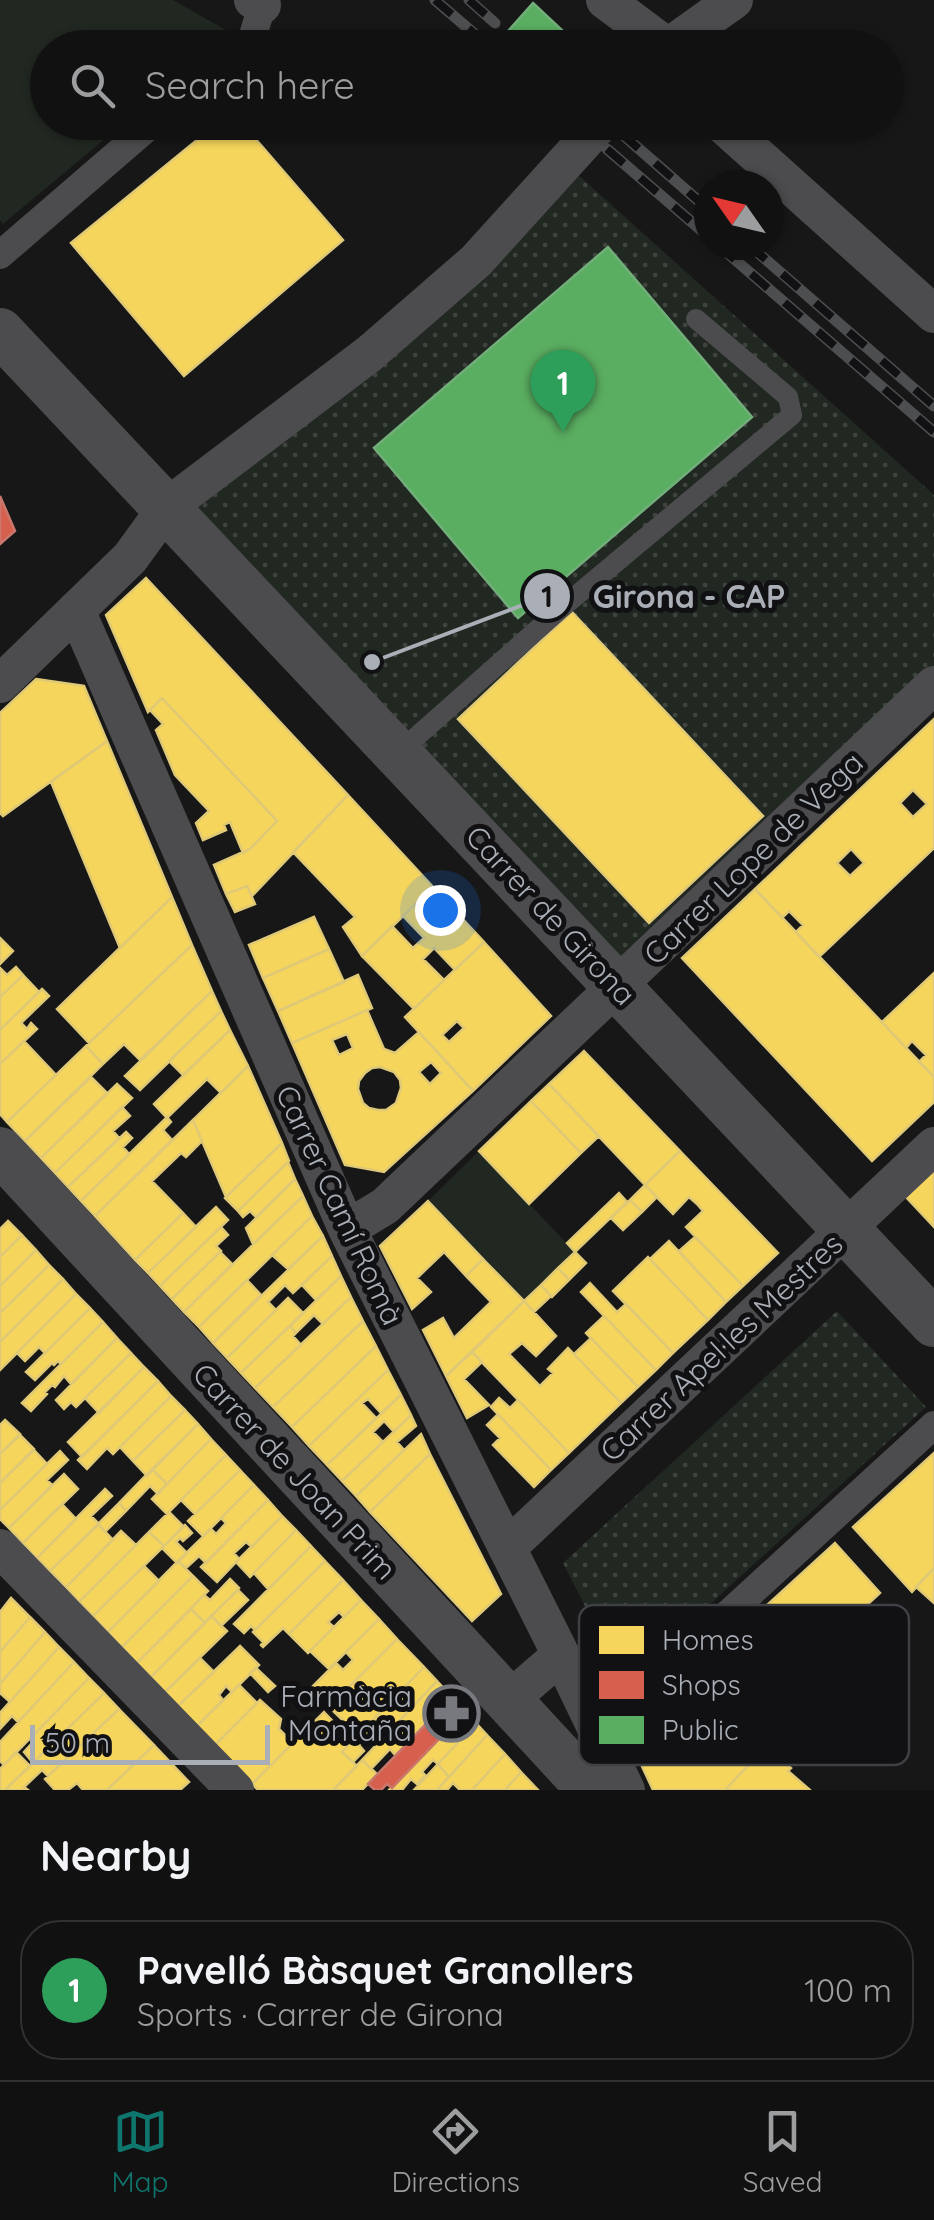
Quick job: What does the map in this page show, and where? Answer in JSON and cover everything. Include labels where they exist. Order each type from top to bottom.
[{"type":"street","points":[[605,0],[645,30]]},
{"type":"street","points":[[692,30],[734,0]]},
{"type":"street","points":[[253,30],[257,2]]},
{"type":"street","points":[[0,255],[133,140]]},
{"type":"street","points":[[0,684],[130,558],[167,506],[370,354],[476,261],[586,140]]},
{"type":"street","points":[[740,140],[934,314]]},
{"type":"street","name":"Carrer de Girona","points":[[0,332],[934,1323]]},
{"type":"street","name":"Carrer Camí Romà","points":[[76,610],[347,1229],[579,1691]]},
{"type":"street","name":"Carrer Lope de Vega","points":[[347,1229],[385,1206],[934,685]]},
{"type":"street","name":"Carrer Apel·les Mestres","points":[[508,1548],[934,1146]]},
{"type":"street","name":"Carrer de Joan Prim","points":[[0,1152],[591,1790]]},
{"type":"street","points":[[738,1605],[934,1426]]},
{"type":"street","points":[[0,1548],[229,1788]]},
{"type":"street","points":[[508,1700],[562,1656]]},
{"type":"street","name":"Carrer Camí Romà","points":[[614,1765],[626,1790]]},
{"type":"lane","points":[[398,753],[565,605],[792,415],[788,397],[696,319]]},
{"type":"shaded area","points":[[0,0],[173,0],[226,30],[30,30],[30,140],[104,140],[3,224]]},
{"type":"shaded area","points":[[566,164],[934,495],[934,685],[618,986],[167,507]]},
{"type":"shaded area","points":[[479,1151],[575,1252],[524,1301],[428,1201]]},
{"type":"shaded area","points":[[837,1311],[926,1407],[709,1605],[584,1605],[563,1563]]},
{"type":"building: Homes","points":[[197,140],[257,140],[343,240],[184,376],[71,243]]},
{"type":"building: Homes","points":[[146,578],[348,795],[252,896],[247,886],[226,894],[214,865],[250,849],[277,821],[162,698],[148,712],[106,615]]},
{"type":"building: Homes","points":[[572,612],[763,816],[649,923],[458,719]]},
{"type":"building: Homes","points":[[36,679],[84,686],[107,741],[3,816],[0,713]]},
{"type":"building: Homes","points":[[162,698],[277,821],[243,853],[230,822],[224,825],[226,830],[203,840],[196,823],[209,811],[175,775],[156,730],[163,724],[150,710]]},
{"type":"building: Homes","points":[[934,719],[934,848],[819,957],[796,932],[803,925],[789,911],[782,918],[755,889]],"holes":[[[913,790],[927,804],[913,817],[900,803]],[[851,849],[864,863],[850,876],[837,863]]]},
{"type":"building: Homes","points":[[107,741],[172,897],[120,948],[51,782]]},
{"type":"building: Homes","points":[[348,795],[433,887],[362,956],[343,927],[355,917],[293,852]]},
{"type":"building: Homes","points":[[247,886],[255,904],[235,912],[226,894]]},
{"type":"building: Homes","points":[[433,887],[484,942],[455,970],[434,948],[423,959],[444,980],[414,1009],[362,956],[392,926],[413,948],[424,938],[403,916]]},
{"type":"building: Homes","points":[[755,889],[934,1077],[934,1102],[872,1161],[682,958]]},
{"type":"building: Homes","points":[[172,897],[192,945],[89,1043],[57,1009]]},
{"type":"building: Homes","points":[[314,917],[329,949],[263,978],[249,945]]},
{"type":"building: Homes","points":[[0,938],[13,951],[0,964]]},
{"type":"building: Homes","points":[[484,942],[551,1016],[473,1091],[405,1017]],"holes":[[[457,1021],[464,1028],[449,1042],[442,1035]]]},
{"type":"building: Homes","points":[[192,945],[212,991],[140,1060],[124,1044],[103,1064],[86,1046]]},
{"type":"building: Homes","points":[[329,949],[344,982],[278,1011],[263,978]]},
{"type":"building: Homes","points":[[16,967],[23,975],[0,997],[0,968],[7,975]]},
{"type":"building: Homes","points":[[934,973],[934,1077],[919,1062],[926,1055],[912,1041],[906,1048],[882,1022]]},
{"type":"building: Homes","points":[[23,975],[39,992],[0,1030],[0,997]]},
{"type":"building: Homes","points":[[358,975],[372,1008],[292,1043],[278,1011]]},
{"type":"building: Homes","points":[[42,989],[49,996],[21,1023],[27,1029],[31,1023],[37,1029],[0,1064],[0,1030]]},
{"type":"building: Homes","points":[[212,991],[221,1011],[140,1090],[125,1076]]},
{"type":"building: Homes","points":[[367,1010],[384,1049],[395,1053],[419,1032],[473,1091],[384,1172],[345,1165],[292,1043]],"holes":[[[347,1034],[353,1048],[339,1055],[332,1040]],[[431,1062],[441,1073],[430,1084],[419,1072]],[[372,1068],[394,1072],[400,1080],[396,1103],[386,1110],[369,1108],[358,1089],[359,1081]]]},
{"type":"building: Homes","points":[[221,1011],[230,1030],[183,1075],[169,1061]]},
{"type":"building: Homes","points":[[230,1030],[248,1066],[221,1093],[207,1079],[167,1118],[154,1104]]},
{"type":"building: Homes","points":[[24,1041],[56,1075],[7,1122],[0,1114],[0,1064]]},
{"type":"building: Homes","points":[[86,1046],[103,1064],[25,1141],[7,1122]]},
{"type":"building: Homes","points":[[584,1051],[680,1151],[645,1185],[549,1084]]},
{"type":"building: Homes","points":[[248,1066],[282,1143],[226,1197],[193,1120]]},
{"type":"building: Homes","points":[[91,1077],[107,1093],[41,1158],[25,1141]]},
{"type":"building: Homes","points":[[117,1084],[132,1098],[55,1173],[41,1158]]},
{"type":"building: Homes","points":[[549,1084],[599,1136],[581,1153],[531,1101]]},
{"type":"building: Homes","points":[[531,1101],[581,1153],[529,1204],[479,1151]]},
{"type":"building: Homes","points":[[122,1107],[130,1116],[113,1131],[119,1138],[68,1187],[55,1173]]},
{"type":"building: Homes","points":[[167,1117],[171,1122],[163,1130],[172,1140],[95,1216],[81,1201]]},
{"type":"building: Homes","points":[[193,1120],[202,1141],[186,1157],[181,1153],[152,1181],[183,1213],[135,1260],[95,1216]]},
{"type":"building: Homes","points":[[126,1132],[132,1138],[123,1147],[129,1154],[81,1201],[68,1187]]},
{"type":"building: Homes","points":[[282,1143],[289,1161],[238,1211],[225,1198]]},
{"type":"building: Homes","points":[[680,1151],[778,1253],[743,1286],[686,1227],[703,1211],[697,1204],[689,1197],[673,1214],[645,1185]]},
{"type":"building: Homes","points":[[288,1162],[295,1179],[256,1217],[250,1211],[243,1217],[238,1211]]},
{"type":"building: Homes","points":[[934,1170],[934,1227],[906,1197]]},
{"type":"building: Homes","points":[[295,1179],[303,1196],[253,1244],[246,1228]]},
{"type":"building: Homes","points":[[645,1185],[657,1197],[642,1212],[630,1200]]},
{"type":"building: Homes","points":[[619,1193],[627,1202],[575,1252],[567,1243]]},
{"type":"building: Homes","points":[[303,1196],[312,1216],[199,1327],[184,1312]]},
{"type":"building: Homes","points":[[630,1200],[642,1212],[623,1230],[611,1218]]},
{"type":"building: Homes","points":[[428,1201],[483,1259],[466,1276],[444,1252],[417,1278],[431,1292],[412,1309],[380,1246]]},
{"type":"building: Homes","points":[[216,1207],[228,1220],[160,1286],[148,1273]]},
{"type":"building: Homes","points":[[183,1213],[196,1227],[148,1273],[135,1260]]},
{"type":"building: Homes","points":[[312,1216],[323,1236],[288,1269],[272,1255]]},
{"type":"building: Homes","points":[[8,1221],[22,1235],[0,1257],[0,1229]]},
{"type":"building: Homes","points":[[221,1227],[228,1235],[216,1246],[221,1251],[172,1299],[160,1286]]},
{"type":"building: Homes","points":[[22,1235],[36,1250],[0,1286],[0,1257]]},
{"type":"building: Homes","points":[[323,1236],[332,1256],[293,1293],[285,1285],[268,1302],[276,1310],[227,1358],[213,1343]]},
{"type":"building: Homes","points":[[695,1237],[743,1286],[726,1302],[679,1251]]},
{"type":"building: Homes","points":[[669,1241],[726,1302],[708,1320],[650,1259]]},
{"type":"building: Homes","points":[[36,1250],[49,1265],[0,1313],[0,1286]]},
{"type":"building: Homes","points":[[220,1252],[232,1264],[184,1312],[172,1299]]},
{"type":"building: Homes","points":[[575,1252],[586,1263],[569,1280],[558,1268]]},
{"type":"building: Homes","points":[[332,1256],[341,1276],[316,1300],[302,1285]]},
{"type":"building: Homes","points":[[648,1257],[708,1320],[673,1353],[613,1291]]},
{"type":"building: Homes","points":[[483,1259],[524,1301],[446,1376],[423,1330],[443,1318],[454,1338],[491,1302],[466,1276]]},
{"type":"building: Homes","points":[[49,1265],[63,1279],[0,1342],[0,1313]]},
{"type":"building: Homes","points":[[558,1268],[569,1280],[552,1297],[541,1285]]},
{"type":"building: Homes","points":[[341,1276],[351,1297],[323,1324],[314,1315],[296,1333],[290,1326]]},
{"type":"building: Homes","points":[[63,1279],[76,1294],[0,1370],[0,1342]]},
{"type":"building: Homes","points":[[247,1280],[261,1295],[213,1343],[199,1327]]},
{"type":"building: Homes","points":[[590,1283],[617,1312],[626,1304],[673,1353],[656,1370],[581,1292]]},
{"type":"building: Homes","points":[[541,1285],[551,1296],[534,1312],[524,1301]]},
{"type":"building: Homes","points":[[76,1294],[90,1308],[45,1353],[39,1347],[25,1361],[17,1353]]},
{"type":"building: Homes","points":[[351,1297],[363,1321],[273,1407],[255,1388]]},
{"type":"building: Homes","points":[[288,1298],[303,1313],[241,1373],[227,1358]]},
{"type":"building: Homes","points":[[524,1301],[556,1336],[536,1356],[522,1343],[509,1354],[540,1386],[553,1373],[548,1369],[568,1348],[621,1403],[569,1453],[472,1352]]},
{"type":"building: Homes","points":[[90,1308],[103,1322],[61,1364],[52,1363],[35,1380],[26,1372]]},
{"type":"building: Homes","points":[[604,1316],[656,1370],[638,1387],[586,1333]]},
{"type":"building: Homes","points":[[363,1321],[376,1346],[292,1427],[273,1407]]},
{"type":"building: Homes","points":[[103,1322],[117,1338],[71,1384],[64,1376],[31,1411],[22,1403]]},
{"type":"building: Homes","points":[[290,1326],[301,1345],[255,1388],[241,1373]]},
{"type":"building: Homes","points":[[117,1338],[131,1353],[76,1407],[71,1402],[64,1409],[56,1400]]},
{"type":"building: Homes","points":[[591,1338],[638,1387],[621,1403],[574,1354]]},
{"type":"building: Homes","points":[[376,1346],[388,1370],[309,1446],[292,1427]]},
{"type":"building: Homes","points":[[472,1352],[482,1362],[464,1379],[489,1405],[467,1418],[446,1376]]},
{"type":"building: Homes","points":[[131,1353],[144,1367],[99,1413],[85,1398]]},
{"type":"building: Homes","points":[[144,1367],[158,1381],[82,1457],[68,1442]]},
{"type":"building: Homes","points":[[388,1370],[401,1395],[381,1413],[368,1399],[362,1403],[376,1418],[327,1465],[309,1446]]},
{"type":"building: Homes","points":[[158,1381],[171,1396],[113,1454],[107,1448],[87,1469],[78,1460]]},
{"type":"building: Homes","points":[[401,1395],[411,1415],[394,1432],[384,1421],[373,1432],[383,1442],[342,1481],[327,1465]]},
{"type":"building: Homes","points":[[171,1396],[185,1410],[133,1461],[120,1447]]},
{"type":"building: Homes","points":[[499,1398],[510,1408],[518,1400],[569,1453],[551,1470],[491,1407]]},
{"type":"building: Homes","points":[[185,1410],[198,1424],[147,1476],[133,1461]]},
{"type":"building: Homes","points":[[498,1414],[551,1470],[534,1487],[493,1445],[500,1438],[487,1425]]},
{"type":"building: Homes","points":[[411,1415],[416,1426],[397,1442],[404,1450],[356,1496],[342,1481]]},
{"type":"building: Homes","points":[[5,1420],[20,1434],[0,1454],[0,1425]]},
{"type":"building: Homes","points":[[198,1424],[211,1439],[167,1484],[152,1469]]},
{"type":"building: Homes","points":[[421,1434],[430,1454],[370,1512],[356,1496]]},
{"type":"building: Homes","points":[[20,1435],[34,1449],[0,1483],[0,1454]]},
{"type":"building: Homes","points":[[211,1439],[226,1455],[167,1514],[152,1499]]},
{"type":"building: Homes","points":[[34,1450],[47,1464],[0,1510],[0,1483]]},
{"type":"building: Homes","points":[[60,1451],[68,1460],[47,1480],[52,1485],[9,1528],[0,1519],[0,1510]]},
{"type":"building: Homes","points":[[934,1453],[934,1568],[912,1592],[853,1527]]},
{"type":"building: Homes","points":[[430,1454],[501,1594],[472,1621],[370,1512]]},
{"type":"building: Homes","points":[[226,1455],[240,1470],[195,1514],[181,1500]]},
{"type":"building: Homes","points":[[152,1469],[167,1484],[158,1494],[150,1486],[126,1511],[119,1503]]},
{"type":"building: Homes","points":[[240,1470],[254,1485],[203,1536],[188,1521]]},
{"type":"building: Homes","points":[[64,1474],[78,1489],[23,1543],[9,1528]]},
{"type":"building: Homes","points":[[254,1485],[268,1500],[206,1563],[199,1556],[186,1568],[178,1561],[211,1529],[216,1534],[226,1523],[221,1518]]},
{"type":"building: Homes","points":[[105,1489],[112,1496],[91,1516],[99,1524],[50,1571],[37,1558]]},
{"type":"building: Homes","points":[[268,1500],[282,1516],[252,1547],[246,1542],[234,1553],[239,1559],[217,1582],[201,1567]]},
{"type":"building: Homes","points":[[119,1503],[126,1511],[105,1532],[98,1524]]},
{"type":"building: Homes","points":[[62,1504],[76,1519],[37,1558],[23,1543]]},
{"type":"building: Homes","points":[[169,1512],[183,1526],[164,1546],[149,1532]]},
{"type":"building: Homes","points":[[282,1516],[296,1530],[250,1577],[236,1562]]},
{"type":"building: Homes","points":[[98,1524],[113,1540],[66,1587],[50,1571]]},
{"type":"building: Homes","points":[[185,1525],[192,1533],[176,1542],[187,1553],[177,1563],[162,1548]]},
{"type":"building: Homes","points":[[296,1530],[311,1546],[268,1589],[254,1573]]},
{"type":"building: Homes","points":[[121,1531],[136,1545],[79,1602],[66,1587]]},
{"type":"building: Homes","points":[[149,1532],[164,1546],[93,1616],[79,1602]]},
{"type":"building: Homes","points":[[835,1543],[880,1593],[867,1605],[767,1605]]},
{"type":"building: Homes","points":[[311,1546],[325,1561],[255,1630],[251,1626],[244,1633],[234,1624]]},
{"type":"building: Homes","points":[[178,1561],[193,1576],[122,1647],[108,1632]]},
{"type":"building: Homes","points":[[325,1561],[343,1580],[289,1634],[283,1628],[263,1647],[253,1632]]},
{"type":"building: Homes","points":[[144,1566],[159,1581],[108,1632],[93,1616]]},
{"type":"building: Homes","points":[[934,1568],[934,1603],[916,1587]]},
{"type":"building: Homes","points":[[193,1576],[208,1591],[137,1663],[122,1647]]},
{"type":"building: Homes","points":[[230,1579],[239,1588],[205,1623],[191,1609],[204,1595],[210,1600]]},
{"type":"building: Homes","points":[[343,1580],[361,1600],[344,1617],[339,1612],[328,1622],[334,1627],[308,1653],[289,1634]]},
{"type":"building: Homes","points":[[238,1590],[248,1600],[221,1626],[211,1616]]},
{"type":"building: Homes","points":[[11,1598],[30,1617],[0,1652],[0,1612]]},
{"type":"building: Homes","points":[[361,1600],[379,1619],[329,1669],[310,1651]]},
{"type":"building: Homes","points":[[191,1609],[205,1623],[151,1677],[137,1663]]},
{"type":"building: Homes","points":[[211,1616],[227,1631],[165,1692],[151,1677]]},
{"type":"building: Homes","points":[[30,1617],[45,1632],[0,1684],[0,1652]]},
{"type":"building: Homes","points":[[379,1619],[397,1639],[338,1698],[330,1691],[319,1701],[308,1691],[336,1663],[343,1670],[353,1660],[346,1652]]},
{"type":"building: Homes","points":[[45,1632],[59,1647],[10,1702],[0,1693],[0,1684]]},
{"type":"building: Homes","points":[[397,1639],[424,1667],[358,1735],[329,1707]]},
{"type":"building: Homes","points":[[240,1646],[259,1665],[232,1692],[226,1686],[219,1695],[223,1700],[197,1726],[178,1706]]},
{"type":"building: Homes","points":[[59,1647],[74,1662],[18,1722],[12,1716],[0,1729],[0,1713]]},
{"type":"building: Homes","points":[[200,1658],[214,1672],[178,1706],[165,1692]]},
{"type":"building: Homes","points":[[74,1662],[89,1678],[4,1765],[0,1761],[0,1742]]},
{"type":"building: Homes","points":[[424,1667],[437,1681],[388,1733],[378,1724],[359,1745],[364,1751],[353,1762],[342,1752]]},
{"type":"building: Homes","points":[[256,1668],[275,1686],[268,1692],[250,1673]]},
{"type":"building: Homes","points":[[89,1678],[104,1693],[33,1763],[24,1752],[33,1742],[30,1739]]},
{"type":"building: Homes","points":[[437,1681],[452,1697],[395,1755],[390,1749],[371,1769],[362,1760]]},
{"type":"building: Homes","points":[[239,1685],[257,1703],[215,1745],[197,1726]]},
{"type":"building: Homes","points":[[104,1693],[119,1709],[48,1776],[42,1770],[24,1787],[28,1790],[5,1790]]},
{"type":"building: Homes","points":[[260,1700],[281,1719],[279,1729],[293,1743],[252,1784],[215,1745]]},
{"type":"building: Homes","points":[[119,1709],[154,1745],[107,1790],[83,1790],[77,1783],[68,1790],[55,1790],[45,1779]]},
{"type":"building: Homes","points":[[466,1711],[476,1723],[438,1764],[433,1760],[417,1784],[411,1779],[402,1790],[389,1790]]},
{"type":"building: Homes","points":[[324,1712],[352,1741],[342,1752],[357,1766],[333,1790],[258,1790],[252,1784]]},
{"type":"building: Homes","points":[[476,1723],[487,1735],[449,1777],[438,1764]]},
{"type":"building: Homes","points":[[487,1735],[505,1754],[472,1790],[460,1790],[453,1783],[447,1790],[437,1790]]},
{"type":"building: Homes","points":[[154,1745],[189,1782],[180,1790],[107,1790]]},
{"type":"building: Homes","points":[[16,1752],[30,1766],[5,1790],[0,1790],[0,1769]]},
{"type":"building: Homes","points":[[505,1754],[521,1772],[505,1790],[472,1790]]},
{"type":"building: Homes","points":[[362,1760],[377,1774],[362,1790],[333,1790]]},
{"type":"building: Homes","points":[[438,1764],[449,1777],[437,1790],[414,1790]]},
{"type":"building: Homes","points":[[641,1765],[748,1765],[725,1790],[653,1790]]},
{"type":"building: Homes","points":[[749,1765],[787,1765],[791,1768],[788,1771],[810,1790],[725,1790]]},
{"type":"building: Homes","points":[[521,1772],[538,1790],[505,1790]]},
{"type":"building: Shops","points":[[0,496],[15,531],[0,544]]},
{"type":"building: Shops","points":[[452,1697],[466,1711],[392,1788],[387,1784],[375,1790],[368,1784]]},
{"type":"building: Public","points":[[533,3],[562,30],[509,30]]},
{"type":"building: Public","points":[[608,247],[752,417],[518,618],[374,448]]},
{"type":"railway","points":[[435,0],[470,30]]},
{"type":"railway","points":[[469,0],[495,23]]},
{"type":"railway","points":[[629,140],[694,197]]},
{"type":"railway","points":[[607,149],[694,224]]},
{"type":"railway","points":[[735,260],[934,432]]},
{"type":"railway","points":[[766,260],[934,406]]},
{"type":"place","name":"Pavelló Bàsquet Granollers","points":[[563,432]]},
{"type":"place","name":"Girona - CAP","points":[[372,662]]},
{"type":"place","name":"Farmàcia Montaña","points":[[451,1713]]}]
